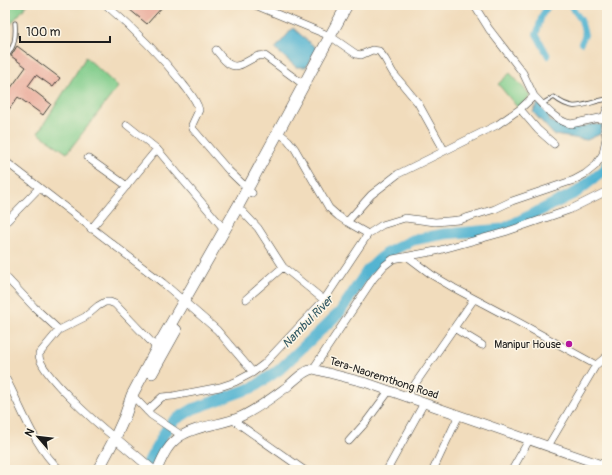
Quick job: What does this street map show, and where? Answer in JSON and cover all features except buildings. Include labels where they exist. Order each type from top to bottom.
[{"type":"main road","points":[[135,398],[157,348],[186,305],[224,229],[250,190],[333,38],[347,5]]},
{"type":"main road","points":[[281,134],[304,85],[354,5]]},
{"type":"main road","points":[[98,470],[125,416],[186,305],[242,211],[250,190]]},
{"type":"street","points":[[106,5],[137,32],[168,65],[184,85],[197,104],[199,110],[192,124],[193,129],[229,171],[250,190]]},
{"type":"street","points":[[256,5],[333,38],[358,55],[372,50],[379,51],[386,59],[393,73],[418,103],[444,150]]},
{"type":"street","points":[[474,5],[489,29],[523,73],[534,96],[558,118],[571,124],[604,117]]},
{"type":"street","points":[[216,50],[230,65],[234,66],[240,65],[261,55],[265,56],[304,85]]},
{"type":"street","points":[[348,222],[371,196],[385,183],[398,174],[497,125],[520,109],[534,96]]},
{"type":"street","points":[[520,109],[538,130],[554,144]]},
{"type":"street","points":[[149,413],[162,397],[220,387],[235,382],[252,373],[264,364],[324,300],[368,234],[382,225],[405,218],[435,222],[459,220],[495,209],[512,201],[574,180],[592,168],[603,154],[606,138],[604,117],[607,109]]},
{"type":"street","points":[[127,125],[157,149],[224,229]]},
{"type":"street","points":[[281,134],[295,150],[329,208],[338,216],[368,234]]},
{"type":"street","points":[[90,229],[157,149]]},
{"type":"street","points":[[88,158],[127,186]]},
{"type":"street","points":[[5,161],[90,229],[149,272],[224,337],[252,373]]},
{"type":"street","points":[[5,223],[39,188]]},
{"type":"street","points":[[313,369],[351,310],[384,266],[393,259],[436,251],[505,232],[569,210],[607,191]]},
{"type":"street","points":[[242,211],[258,228],[283,267],[324,300]]},
{"type":"street","points":[[408,257],[432,275],[596,365]]},
{"type":"street","points":[[246,299],[283,267]]},
{"type":"street","points":[[5,276],[34,307],[59,330]]},
{"type":"street","points":[[406,397],[474,299]]},
{"type":"street","points":[[154,470],[89,416],[54,381],[39,360],[38,356],[40,351],[59,330],[85,317],[105,302],[110,302],[119,308],[157,348]]},
{"type":"street","points":[[454,328],[482,345]]},
{"type":"street","points":[[548,446],[596,365],[607,356]]},
{"type":"street","name":"Tera-Naoremthong Road","points":[[154,470],[166,450],[181,435],[233,420],[262,405],[302,374],[313,369],[359,381],[389,391],[607,467]]},
{"type":"street","points":[[5,377],[20,409],[38,441],[48,457],[60,470]]},
{"type":"street","points":[[349,440],[366,422],[389,391]]},
{"type":"street","points":[[135,398],[149,413],[181,435]]},
{"type":"street","points":[[387,470],[424,403]]},
{"type":"street","points":[[434,470],[459,415]]},
{"type":"street","points":[[233,420],[304,470]]},
{"type":"street","points":[[512,470],[529,440]]},
{"type":"lane","points":[[5,58],[14,44],[16,32],[15,23]]},
{"type":"lane","points":[[542,104],[554,98],[563,104],[578,107],[607,99]]},
{"type":"green space","points":[[5,5],[27,5],[5,31]]},
{"type":"green space","points":[[86,57],[118,87],[67,153],[38,133]]},
{"type":"green space","points":[[510,73],[531,96],[518,108],[498,84]]},
{"type":"water","points":[[293,28],[317,49],[306,67],[296,67],[275,49]]},
{"type":"water","points":[[538,103],[547,112],[550,121],[565,127],[579,128],[591,124],[603,125],[600,134],[587,140],[554,135],[533,112]]},
{"type":"waterway","points":[[548,56],[536,34],[542,15],[549,5]]},
{"type":"waterway","points":[[570,5],[581,20],[585,35],[581,43]]},
{"type":"waterway","name":"Nambul River","points":[[144,470],[167,428],[175,420],[193,409],[254,387],[279,370],[340,312],[367,271],[385,254],[413,240],[444,234],[503,229],[577,192],[607,168],[607,164]]},
{"type":"place","name":"Manipur House","points":[[569,344]]}]
